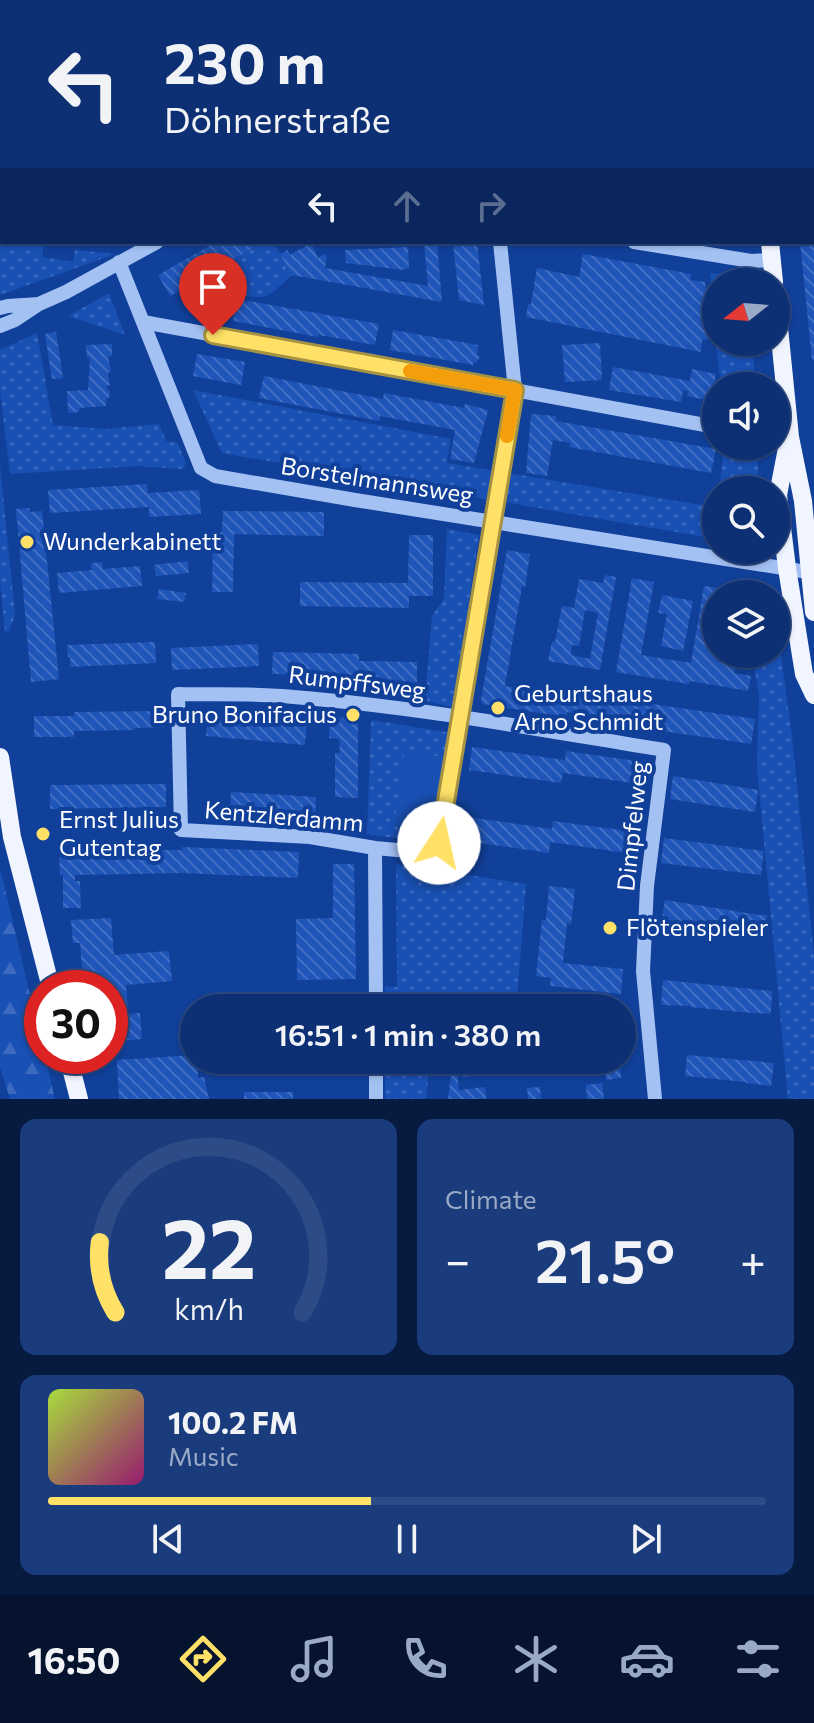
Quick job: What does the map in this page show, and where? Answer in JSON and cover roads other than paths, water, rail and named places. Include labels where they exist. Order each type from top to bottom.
[{"type":"main road","points":[[790,459],[803,501],[814,612]]},
{"type":"main road","points":[[781,460],[778,495],[787,568],[804,674],[814,695]]},
{"type":"main road","points":[[0,757],[12,837],[46,970]]},
{"type":"main road","points":[[73,1074],[79,1099]]},
{"type":"street","points":[[0,326],[153,244]]},
{"type":"street","points":[[460,719],[515,390],[500,244]]},
{"type":"street","points":[[646,244],[751,261],[771,251]]},
{"type":"street","name":"Borstelmannsweg","points":[[119,262],[201,468],[215,476],[812,573]]},
{"type":"street","points":[[0,308],[39,304]]},
{"type":"street","points":[[143,322],[702,424]]},
{"type":"street","name":"Rumpffsweg","points":[[181,830],[178,694],[296,697],[372,705],[664,750]]},
{"type":"street","name":"Kentzlerdamm","points":[[181,830],[310,837],[431,853],[439,843],[460,719]]},
{"type":"street","name":"Dimpfelweg","points":[[655,1099],[643,971],[647,886],[664,750]]},
{"type":"street","points":[[375,848],[376,994]]},
{"type":"street","points":[[376,1074],[376,1099]]},
{"type":"place","name":"Wunderkabinett","points":[[27,542]]},
{"type":"place","name":"Geburtshaus Arno Schmidt","points":[[498,708]]},
{"type":"place","name":"Bruno Bonifacius","points":[[353,715]]},
{"type":"place","name":"Ernst Julius Gutentag","points":[[43,834]]},
{"type":"place","name":"Flötenspieler","points":[[610,928]]}]
